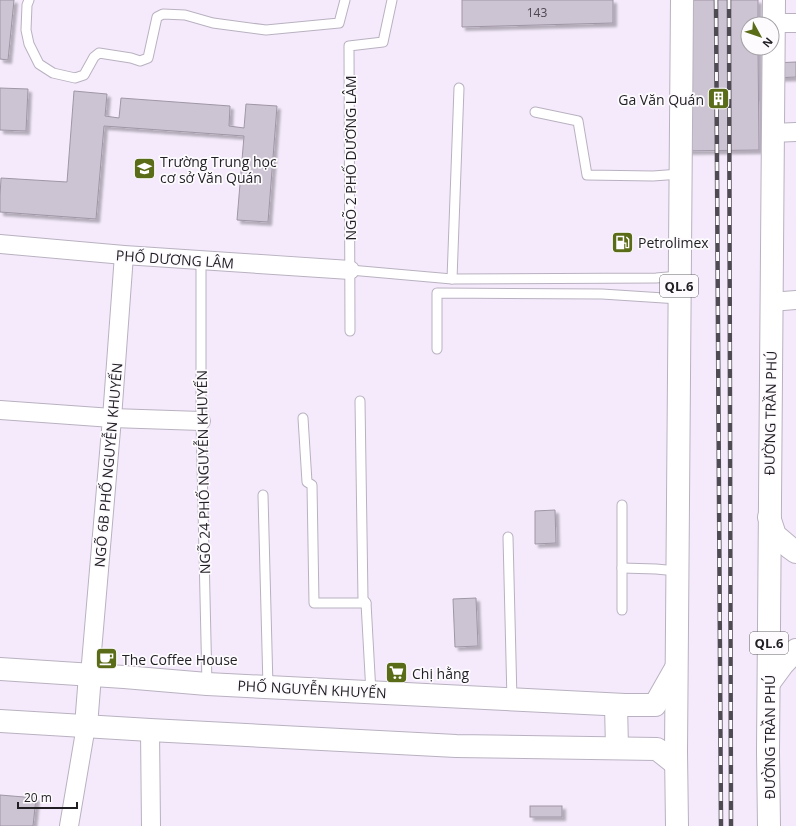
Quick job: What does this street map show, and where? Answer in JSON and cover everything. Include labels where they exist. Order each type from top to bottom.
[{"type":"main road","name":"QL.6","points":[[677,826],[676,668],[682,0]]},
{"type":"main road","name":"ĐƯỜNG TRẦN PHÚ","points":[[774,0],[774,16]]},
{"type":"main road","name":"ĐƯỜNG TRẦN PHÚ","points":[[769,826],[769,517],[773,56]]},
{"type":"main road","points":[[769,517],[775,535],[796,552]]},
{"type":"main road","points":[[769,683],[796,650]]},
{"type":"main road","name":"PHỐ NGUYỄN KHUYẾN","points":[[0,669],[207,684],[616,705],[655,705],[676,668]]},
{"type":"main road","points":[[86,726],[90,675]]},
{"type":"main road","points":[[616,705],[617,748]]},
{"type":"main road","points":[[0,721],[456,746],[657,749],[676,764]]},
{"type":"street","points":[[780,23],[796,24]]},
{"type":"street","points":[[772,133],[796,132]]},
{"type":"street","name":"PHỐ DƯƠNG LÂM","points":[[0,244],[201,261],[350,270]]},
{"type":"street","name":"NGÕ 6B PHỐ NGUYỄN KHUYẾN","points":[[90,675],[124,255]]},
{"type":"street","points":[[771,302],[796,300]]},
{"type":"street","points":[[0,410],[112,418],[201,421]]},
{"type":"street","points":[[69,826],[86,726]]},
{"type":"street","points":[[150,730],[151,826]]},
{"type":"lane","points":[[29,0],[27,5],[26,30],[29,44],[39,64],[53,74],[75,78],[84,75],[94,57],[99,53],[131,58],[140,61],[148,58],[157,17],[163,14],[185,15],[213,23],[266,30],[339,23],[345,0]]},
{"type":"lane","name":"NGÕ 2 PHỐ DƯƠNG LÂM","points":[[350,331],[349,46],[383,42],[392,0]]},
{"type":"lane","points":[[452,279],[459,88]]},
{"type":"lane","points":[[535,112],[578,121],[587,175],[653,176],[680,174]]},
{"type":"lane","name":"NGÕ 24 PHỐ NGUYỄN KHUYẾN","points":[[201,261],[201,421],[207,684]]},
{"type":"lane","points":[[350,270],[452,279],[656,278],[680,276]]},
{"type":"lane","points":[[437,349],[437,293],[602,294],[679,299]]},
{"type":"lane","points":[[360,401],[363,599],[366,603],[371,692]]},
{"type":"lane","points":[[303,418],[306,482],[312,484],[314,603],[366,603]]},
{"type":"lane","points":[[263,495],[268,687]]},
{"type":"lane","points":[[622,505],[622,610]]},
{"type":"lane","points":[[508,537],[512,700]]},
{"type":"lane","points":[[622,568],[677,571]]},
{"type":"building","points":[[0,0],[14,0],[8,60],[0,59]]},
{"type":"building","points":[[462,0],[613,0],[613,23],[462,27]]},
{"type":"building","name":"Ga Văn Quán","points":[[680,0],[758,0],[758,16],[740,16],[740,56],[758,56],[759,150],[681,151]]},
{"type":"building","points":[[796,62],[796,77],[774,78],[773,63]]},
{"type":"building","points":[[0,88],[28,89],[26,131],[0,130]]},
{"type":"building","points":[[74,91],[107,94],[105,116],[119,118],[121,98],[230,106],[229,126],[244,128],[246,104],[277,106],[268,222],[237,220],[244,136],[104,126],[96,219],[0,212],[1,178],[67,182]]},
{"type":"building","points":[[555,510],[556,543],[535,544],[535,511]]},
{"type":"building","points":[[476,598],[478,646],[455,647],[453,599]]},
{"type":"building","points":[[0,795],[36,798],[33,826],[0,826]]},
{"type":"building","points":[[530,806],[562,806],[562,817],[530,817]]},
{"type":"railway","points":[[716,0],[721,826]]},
{"type":"railway","points":[[729,0],[731,826]]},
{"type":"place","name":"Ga Văn Quán","points":[[719,99]]},
{"type":"place","name":"Trường Trung học cơ sở Văn Quán","points":[[145,169]]},
{"type":"place","name":"Petrolimex","points":[[623,242]]},
{"type":"place","name":"The Coffee House","points":[[107,659]]},
{"type":"place","name":"Chị hằng","points":[[397,673]]}]
